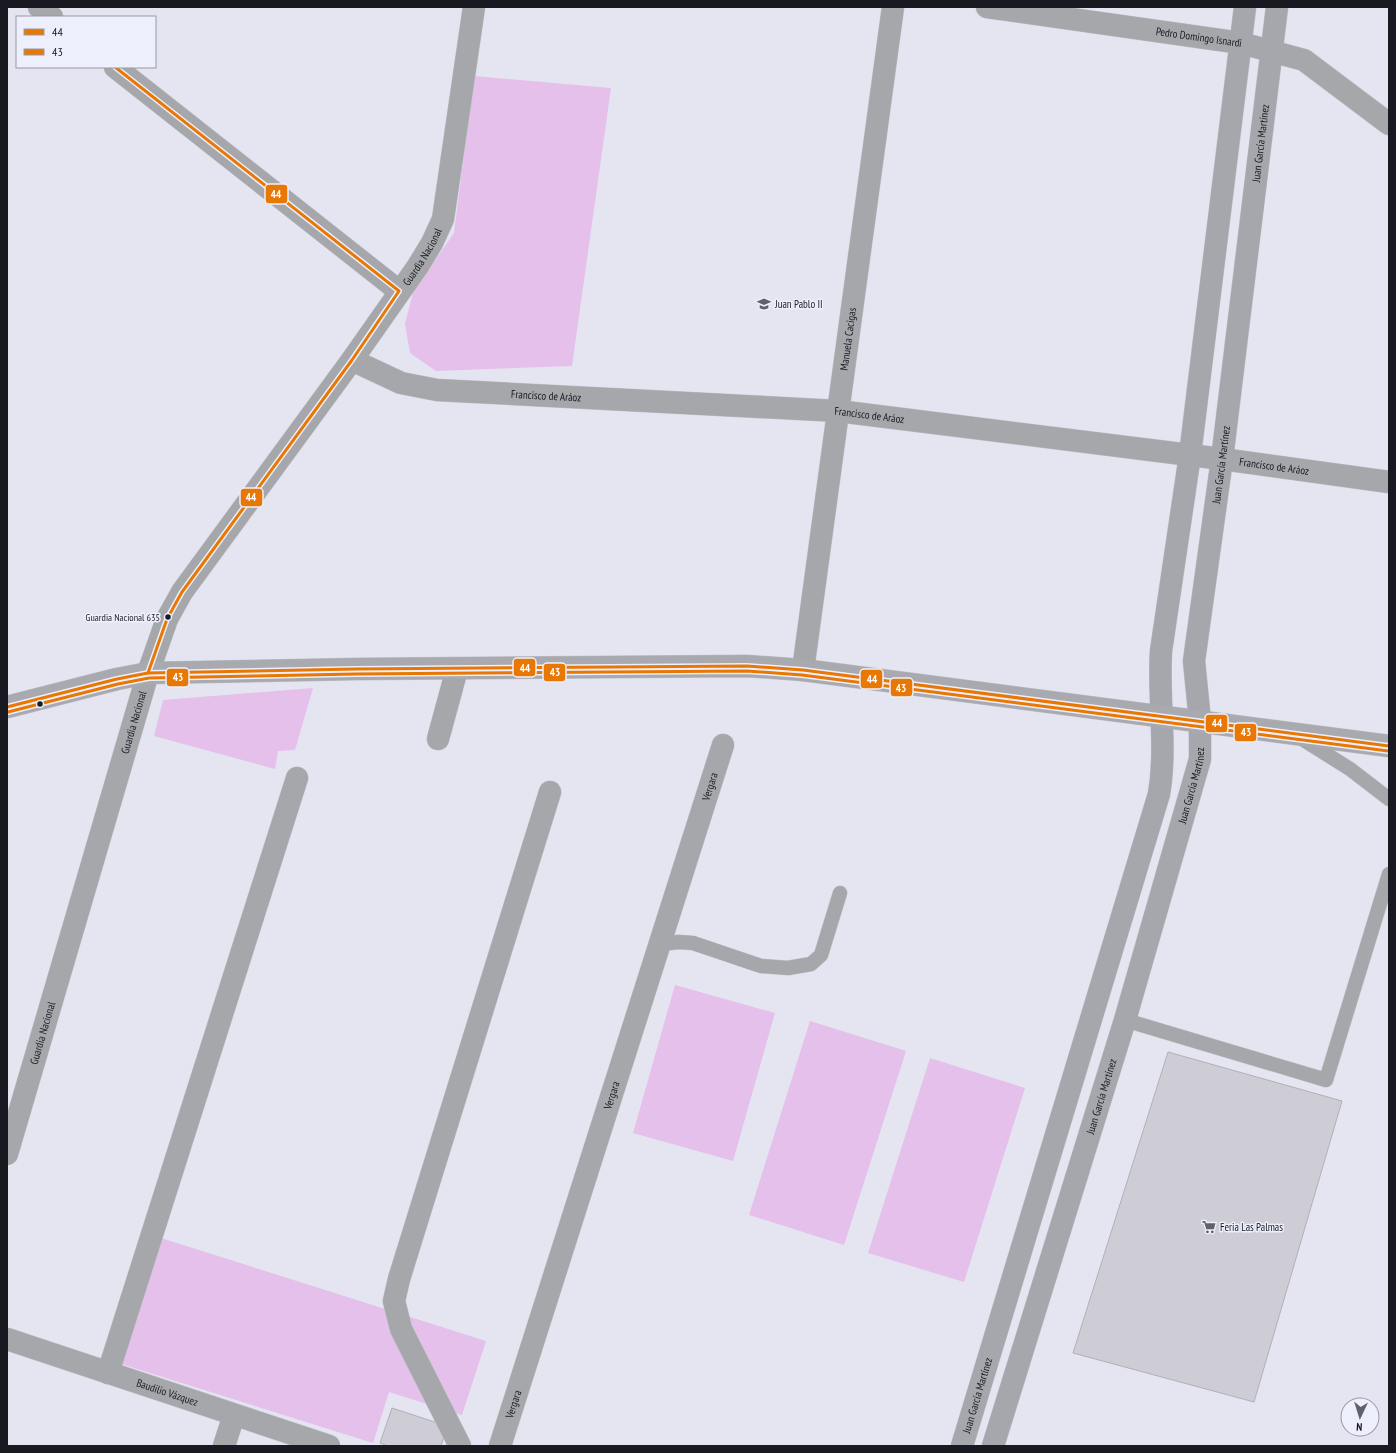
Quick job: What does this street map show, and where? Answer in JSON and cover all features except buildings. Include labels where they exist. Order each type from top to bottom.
[{"type":"main road","name":"Juan García Martínez","points":[[962,1446],[1159,794],[1163,772],[1159,677],[1161,651],[1190,455],[1245,7]]},
{"type":"main road","name":"Juan García Martínez","points":[[994,1446],[1125,1020],[1195,781],[1200,759],[1200,721],[1194,662],[1222,459],[1277,7]]},
{"type":"main road","points":[[7,708],[148,673],[356,669],[747,666],[803,670],[1389,746]]},
{"type":"street","points":[[39,7],[51,16]]},
{"type":"street","name":"Guardia Nacional","points":[[7,1154],[148,673],[167,620],[182,592],[352,360],[432,243],[443,218],[474,7]]},
{"type":"street","name":"Manuela Cacigas","points":[[803,670],[893,7]]},
{"type":"street","name":"Pedro Domingo Isnardi","points":[[987,7],[1241,43],[1304,60],[1389,124]]},
{"type":"street","points":[[116,68],[399,292]]},
{"type":"street","name":"Francisco de Aráoz","points":[[352,360],[401,383],[437,390],[838,411],[1222,459],[1389,482]]},
{"type":"street","points":[[438,739],[457,669]]},
{"type":"street","name":"Vergara","points":[[500,1446],[723,745]]},
{"type":"street","points":[[108,1372],[297,778]]},
{"type":"street","points":[[460,1446],[401,1329],[394,1301],[398,1279],[550,792]]},
{"type":"street","name":"Baudilio Vázquez","points":[[7,1339],[329,1446]]},
{"type":"street","points":[[224,1446],[234,1414]]},
{"type":"lane","points":[[1294,734],[1350,769],[1389,799]]},
{"type":"lane","points":[[1125,1020],[1326,1080],[1389,874]]},
{"type":"lane","points":[[660,944],[679,942],[692,943],[761,966],[788,968],[811,964],[821,955],[840,893]]},
{"type":"shaded area","points":[[474,76],[611,88],[572,366],[436,371],[410,353],[405,324],[413,292],[454,233]]},
{"type":"shaded area","points":[[313,688],[295,750],[278,751],[275,769],[154,736],[163,700]]},
{"type":"shaded area","points":[[675,985],[775,1013],[733,1161],[633,1133]]},
{"type":"shaded area","points":[[810,1021],[906,1051],[844,1245],[749,1215]]},
{"type":"shaded area","points":[[930,1058],[1025,1088],[964,1282],[868,1253]]},
{"type":"shaded area","points":[[158,1237],[486,1341],[462,1415],[389,1392],[373,1443],[118,1363]]},
{"type":"transit line","name":"44","points":[[116,68],[399,291],[352,360],[182,592],[167,619],[148,673]]},
{"type":"transit line","name":"44","points":[[7,707],[117,679],[148,673],[356,669],[747,666],[803,670],[1389,746]]},
{"type":"transit line","name":"43","points":[[8,712],[118,684],[149,678],[356,674],[747,671],[802,675],[1388,751]]},
{"type":"place","name":"Juan Pablo II","points":[[764,304]]},
{"type":"place","name":"Guardia Nacional 635","points":[[168,617]]},
{"type":"place","name":"Feria Las Palmas","points":[[1209,1227]]}]
